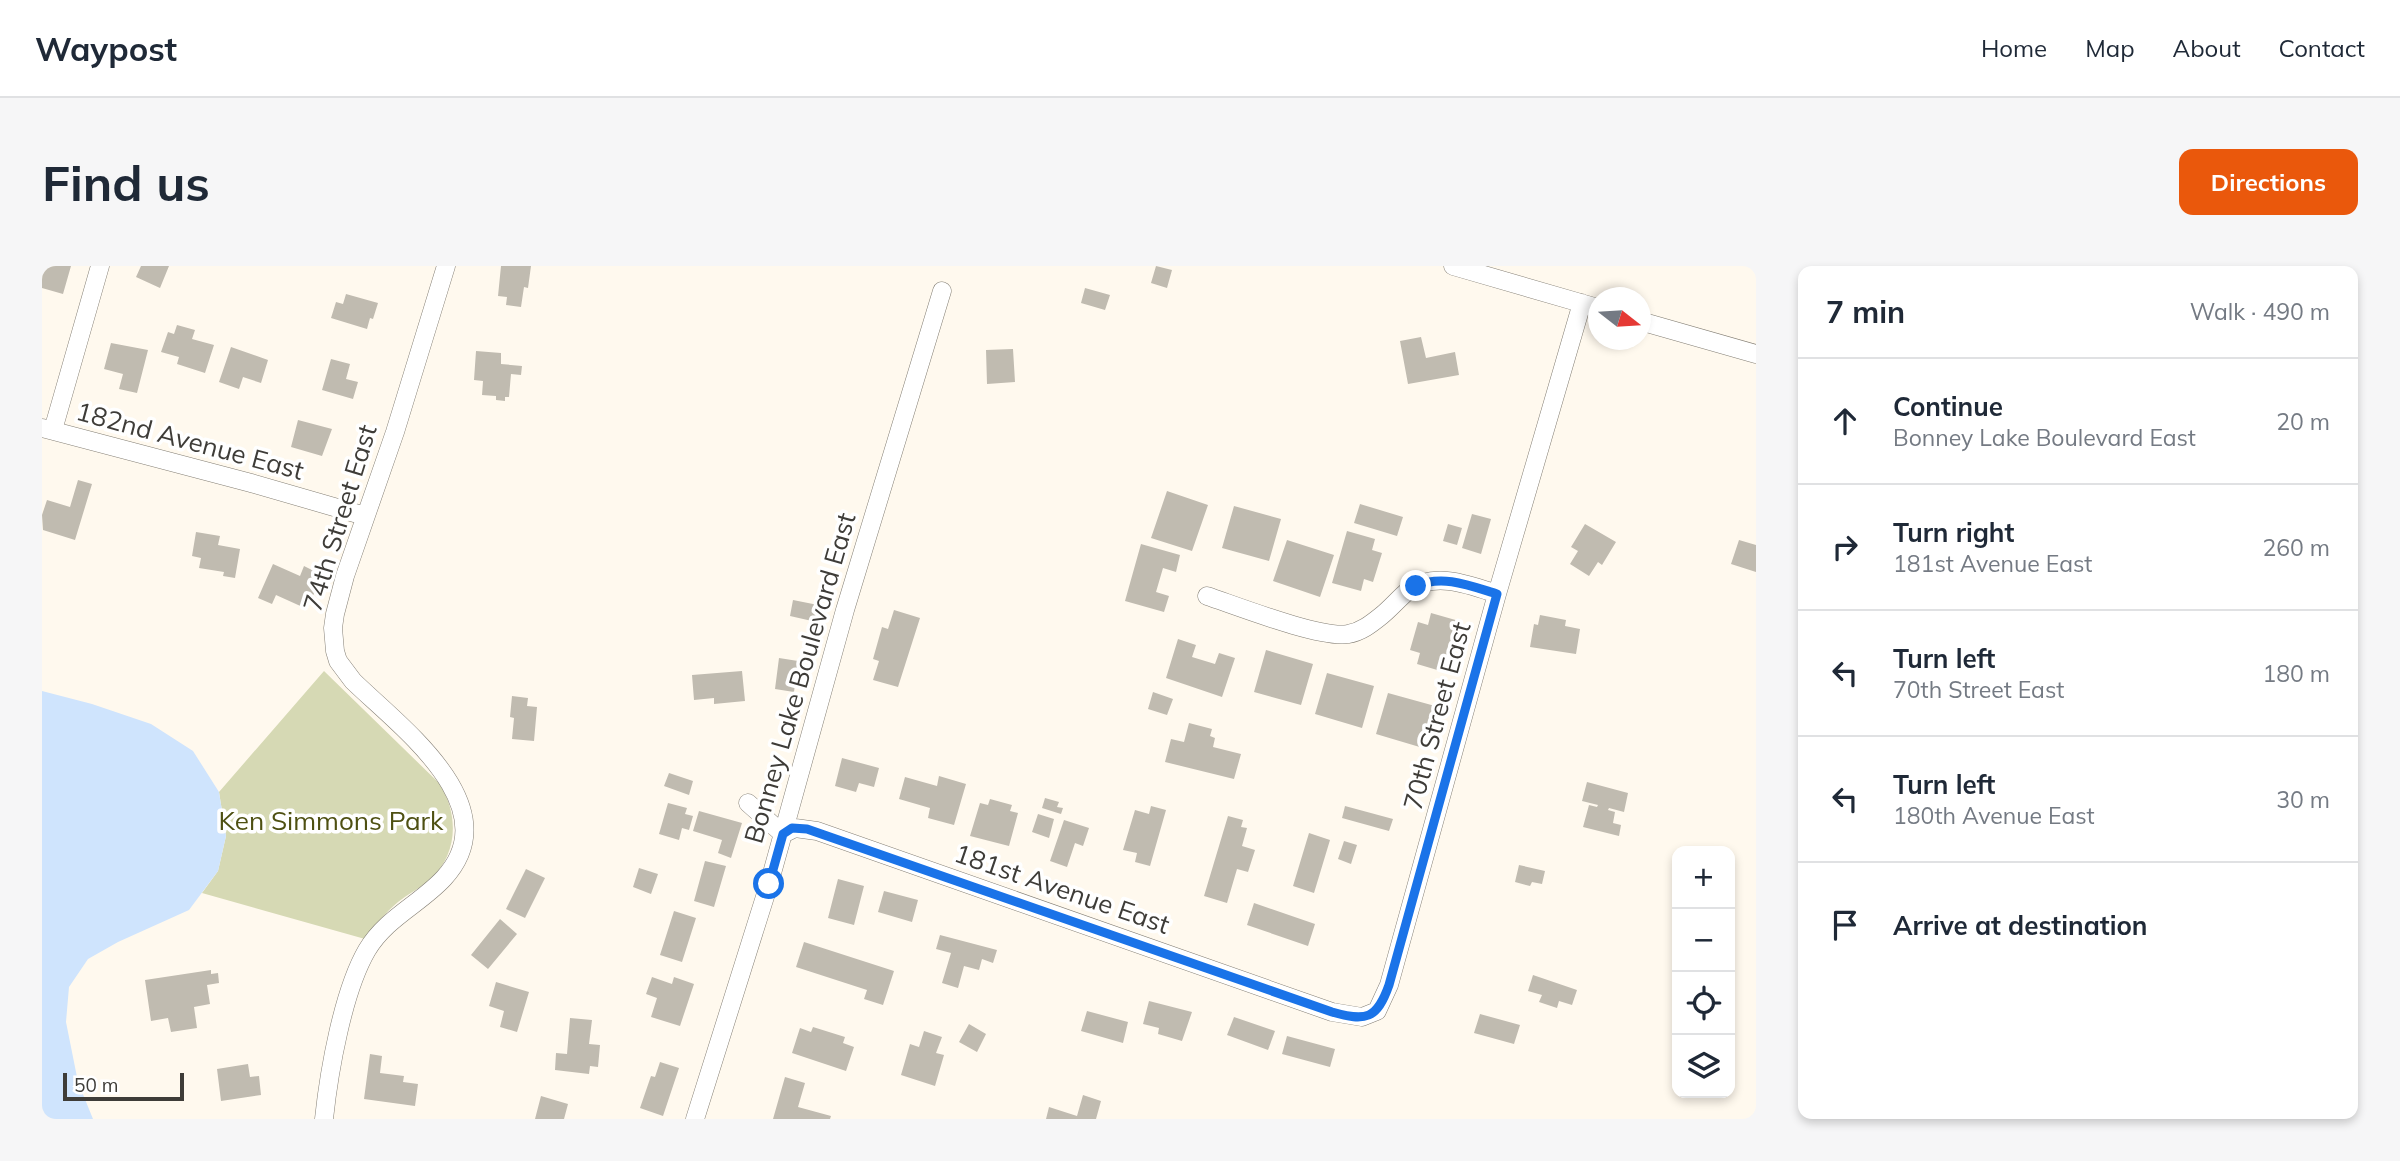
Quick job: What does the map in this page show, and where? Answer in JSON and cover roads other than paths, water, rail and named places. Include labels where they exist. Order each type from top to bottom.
[{"type":"street","points":[[47,429],[100,266]]},
{"type":"street","name":"74th Street East","points":[[324,1119],[334,1052],[359,968],[368,949],[390,922],[421,899],[452,869],[459,856],[464,833],[462,811],[450,781],[427,753],[353,681],[338,661],[333,628],[365,516],[395,432],[446,266]]},
{"type":"street","points":[[1453,266],[1588,305]]},
{"type":"street","name":"Bonney Lake Boulevard East","points":[[695,1119],[783,834],[845,610],[942,291]]},
{"type":"street","name":"70th Street East","points":[[1370,1016],[1383,1002],[1389,985],[1497,594],[1588,312]]},
{"type":"street","points":[[1651,324],[1756,354]]},
{"type":"street","name":"182nd Avenue East","points":[[47,429],[365,516]]},
{"type":"street","points":[[1207,596],[1316,631],[1339,635],[1359,631],[1369,625],[1409,590],[1424,582],[1454,582],[1497,594]]},
{"type":"street","points":[[748,803],[783,834]]},
{"type":"street","name":"181st Avenue East","points":[[783,834],[795,828],[817,831],[1332,1012],[1355,1017],[1370,1016]]},
{"type":"water","points":[[42,691],[151,724],[193,751],[219,792],[226,836],[218,871],[189,910],[118,942],[88,959],[69,987],[66,1022],[78,1082],[93,1119],[42,1119]]},
{"type":"park label","name":"Ken Simmons Park","points":[[331,821]]}]
